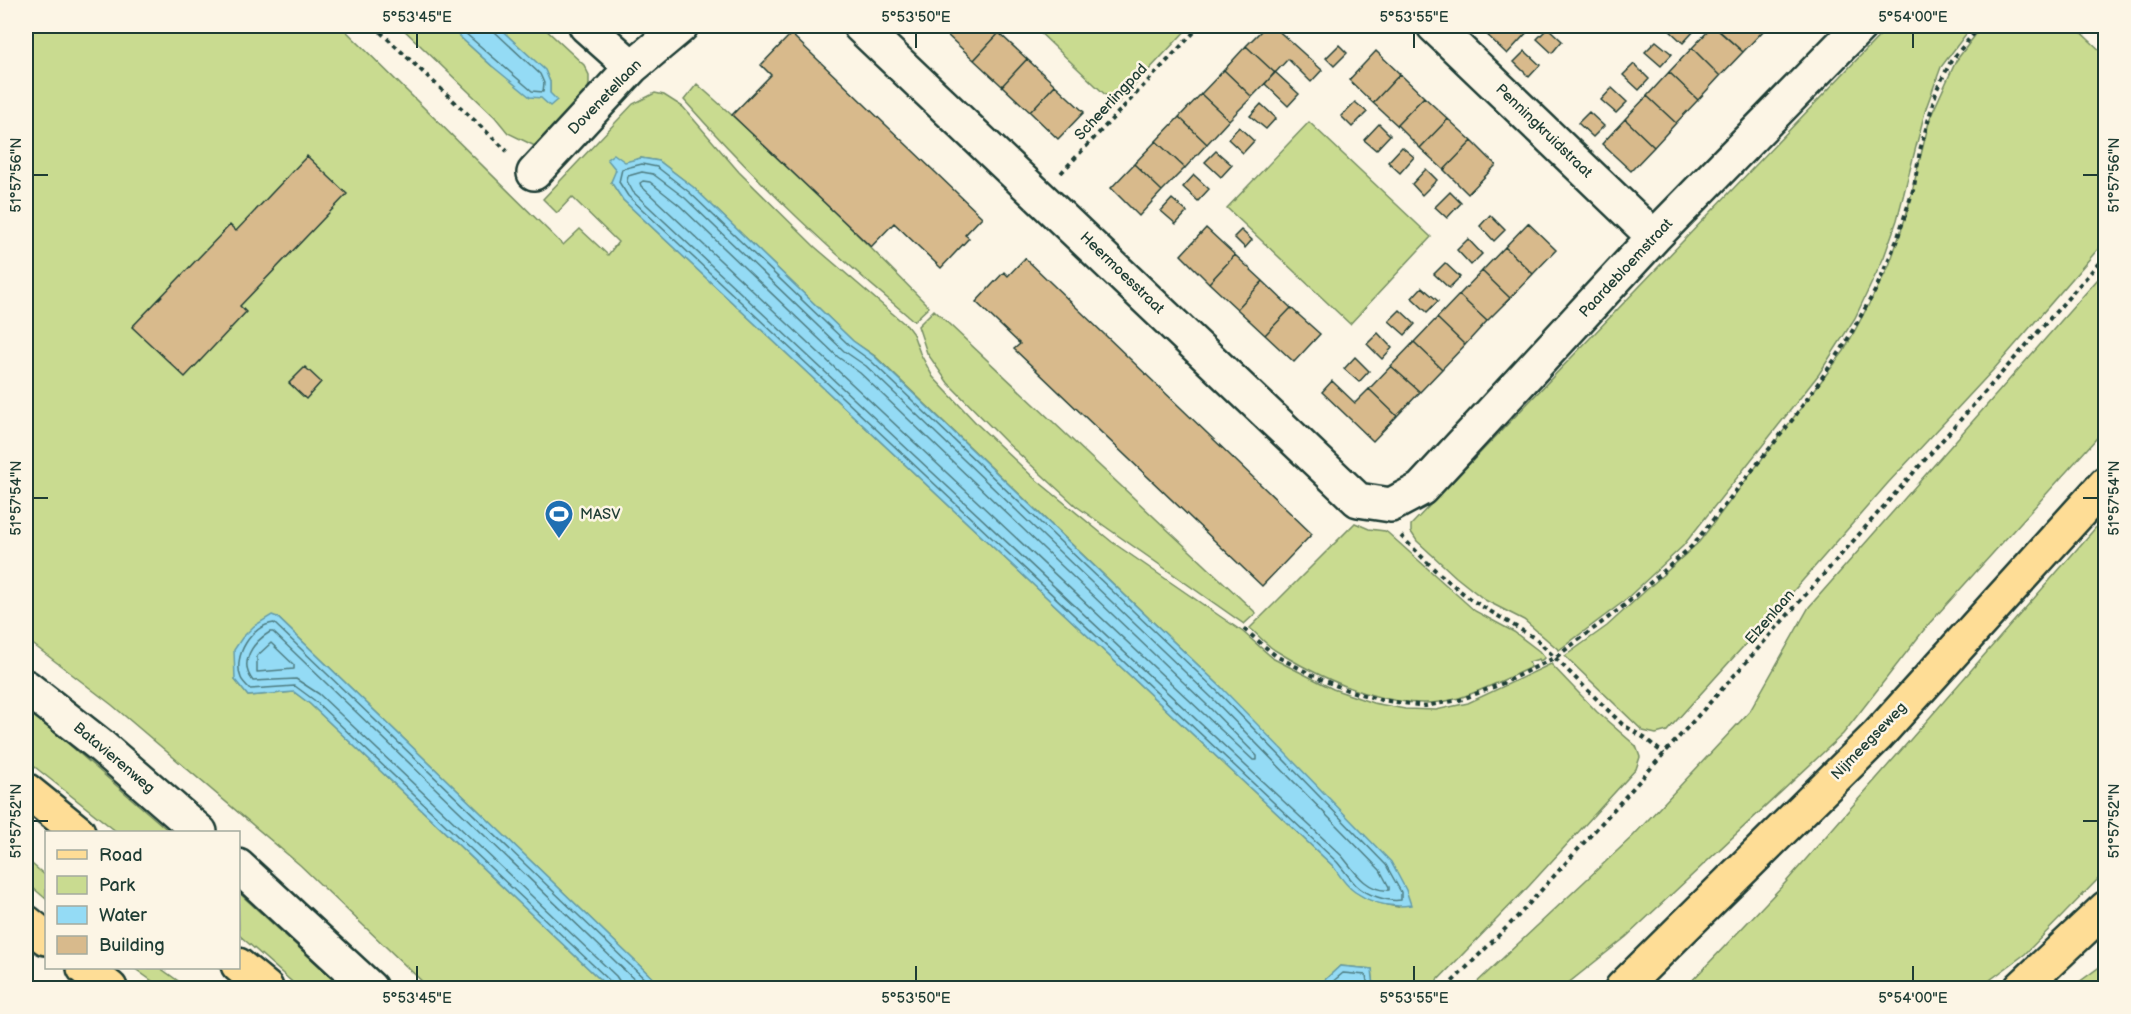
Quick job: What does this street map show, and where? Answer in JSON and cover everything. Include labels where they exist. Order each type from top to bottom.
[{"type":"main road","name":"Nijmeegseweg","points":[[1622,988],[1878,735],[2106,483]]},
{"type":"main road","points":[[26,790],[77,831]]},
{"type":"main road","points":[[2021,988],[2106,908]]},
{"type":"main road","points":[[26,922],[45,937]]},
{"type":"main road","points":[[240,967],[266,988]]},
{"type":"main road","points":[[85,969],[110,988]]},
{"type":"street","points":[[586,26],[632,67]]},
{"type":"street","name":"Dovenetellaan","points":[[534,173],[632,67],[681,26]]},
{"type":"street","name":"Heermoesstraat","points":[[860,26],[1358,500],[1381,503]]},
{"type":"street","name":"Penningkruidstraat","points":[[1434,26],[1654,237]]},
{"type":"street","name":"Paardebloemstraat","points":[[1381,503],[1421,489],[1654,237],[1860,26]]},
{"type":"street","name":"Batavierenweg","points":[[26,687],[101,746],[199,831]]},
{"type":"street","points":[[240,868],[370,988]]},
{"type":"path","points":[[374,26],[502,147],[534,173]]},
{"type":"path","name":"Scheerlingpad","points":[[1041,196],[1200,26]]},
{"type":"path","points":[[1244,629],[1276,656],[1318,678],[1380,700],[1425,705],[1460,700],[1501,684],[1556,657],[1625,605],[1692,546],[1793,419],[1842,349],[1875,291],[1897,240],[1914,187],[1920,150],[1937,89],[1952,61],[1980,26]]},
{"type":"path","name":"Elzenlaan","points":[[1446,988],[1519,915],[1664,754],[2106,255]]},
{"type":"path","points":[[1381,503],[1427,562],[1470,599],[1536,639],[1622,724],[1664,754]]},
{"type":"path","points":[[26,984],[31,988]]},
{"type":"green space","points":[[26,26],[341,26],[563,245],[580,229],[608,255],[618,242],[572,197],[557,213],[543,199],[633,104],[655,93],[664,95],[683,107],[739,172],[815,247],[907,326],[933,377],[978,425],[1034,478],[1112,542],[1243,632],[1274,659],[1333,689],[1373,703],[1405,709],[1436,710],[1468,703],[1551,664],[1597,712],[1636,746],[1640,757],[1636,769],[1529,886],[1430,988],[1374,988],[1372,969],[1340,966],[1316,988],[663,988],[277,617],[235,680],[248,696],[294,692],[310,704],[609,988],[429,988],[300,865],[112,705],[26,639]],"holes":[[[641,158],[659,161],[693,187],[853,341],[875,356],[1221,687],[1398,907],[1367,899],[1354,890],[1333,866],[623,200],[611,182],[619,168]]]},
{"type":"green space","points":[[400,26],[448,26],[492,66],[550,93],[550,82],[545,71],[497,26],[542,26],[584,65],[589,75],[586,97],[537,147],[508,133],[495,117]]},
{"type":"green space","points":[[1033,26],[1190,26],[1116,105]]},
{"type":"green space","points":[[1889,26],[1972,26],[1941,67],[1926,108],[1897,220],[1884,257],[1855,318],[1819,374],[1683,546],[1623,602],[1559,650],[1524,620],[1485,600],[1456,577],[1417,541],[1411,532],[1411,525]]},
{"type":"green space","points":[[1982,26],[2074,26],[2105,55],[2105,241],[1994,369],[1888,483],[1667,731],[1656,734],[1643,731],[1565,656],[1607,626],[1699,542],[1844,351],[1889,266],[1906,216],[1930,118],[1956,61]]},
{"type":"green space","points":[[697,84],[815,193],[929,307],[914,321],[795,215],[738,159],[684,100]]},
{"type":"green space","points":[[1309,122],[1431,237],[1350,324],[1227,208]]},
{"type":"green space","points":[[2105,271],[2105,429],[1927,626],[1843,734],[1626,937],[1562,988],[1471,988],[1633,836],[1750,711],[1809,607]]},
{"type":"green space","points":[[934,310],[1256,613],[1244,624],[1076,506],[1007,443],[948,383],[927,353],[918,326]]},
{"type":"green space","points":[[2105,517],[2105,872],[2025,954],[1979,988],[1685,988],[1786,882]]},
{"type":"green space","points":[[1355,523],[1388,533],[1475,611],[1514,632],[1545,658],[1529,662],[1531,667],[1487,688],[1459,698],[1413,703],[1365,693],[1319,674],[1274,650],[1250,628]]},
{"type":"green space","points":[[26,707],[169,831],[116,831],[26,760]]},
{"type":"green space","points":[[26,859],[45,875],[45,898],[26,882]]},
{"type":"green space","points":[[240,894],[343,988],[299,988],[240,936]]},
{"type":"green space","points":[[2105,963],[2105,988],[2071,988]]},
{"type":"green space","points":[[135,969],[161,969],[188,988],[162,988]]},
{"type":"water","points":[[448,26],[497,26],[545,70],[550,82],[550,93],[557,100],[550,106],[541,98],[530,97]]},
{"type":"water","points":[[614,154],[625,162],[641,158],[659,161],[693,187],[853,341],[874,356],[1221,687],[1391,862],[1411,905],[1396,906],[1374,902],[1349,887],[1333,866],[623,200],[611,182],[616,170],[607,159]]},
{"type":"water","points":[[272,615],[277,617],[663,988],[609,988],[310,704],[294,692],[248,696],[235,680],[234,650],[254,626]]},
{"type":"water","points":[[1340,966],[1372,969],[1374,988],[1316,988]]},
{"type":"building","points":[[952,26],[992,26],[999,33],[974,60],[945,33]]},
{"type":"building","points":[[1266,26],[1273,26],[1322,70],[1311,82],[1288,59],[1275,73],[1246,46]]},
{"type":"building","points":[[1478,26],[1526,26],[1530,29],[1507,54]]},
{"type":"building","points":[[1671,26],[1688,26],[1694,31],[1683,43],[1668,29]]},
{"type":"building","points":[[1713,26],[1743,52],[1720,76],[1692,48]]},
{"type":"building","points":[[1714,26],[1762,26],[1765,29],[1743,52]]},
{"type":"building","points":[[1548,28],[1562,41],[1552,53],[1537,39]]},
{"type":"building","points":[[999,33],[1027,59],[1002,86],[974,60]]},
{"type":"building","points":[[791,34],[982,217],[965,235],[969,238],[941,268],[894,223],[871,247],[732,115],[771,75],[761,65]]},
{"type":"building","points":[[1656,41],[1672,54],[1661,66],[1645,52]]},
{"type":"building","points":[[1339,45],[1347,53],[1334,66],[1326,58]]},
{"type":"building","points":[[1246,46],[1275,73],[1252,97],[1224,70]]},
{"type":"building","points":[[1692,48],[1720,76],[1698,100],[1669,72]]},
{"type":"building","points":[[1376,51],[1400,74],[1373,103],[1349,80]]},
{"type":"building","points":[[1525,51],[1540,65],[1529,77],[1514,62]]},
{"type":"building","points":[[1027,59],[1055,85],[1030,112],[1002,86]]},
{"type":"building","points":[[1634,64],[1649,79],[1639,90],[1623,75]]},
{"type":"building","points":[[1224,70],[1252,97],[1229,120],[1201,94]]},
{"type":"building","points":[[1275,72],[1299,94],[1288,106],[1265,84]]},
{"type":"building","points":[[1669,72],[1698,100],[1676,123],[1647,96]]},
{"type":"building","points":[[1400,74],[1424,97],[1397,125],[1373,103]]},
{"type":"building","points":[[1055,85],[1084,112],[1058,139],[1030,112]]},
{"type":"building","points":[[1612,88],[1627,102],[1616,113],[1601,100]]},
{"type":"building","points":[[1201,94],[1229,120],[1207,144],[1179,117]]},
{"type":"building","points":[[1647,96],[1676,123],[1654,147],[1625,119]]},
{"type":"building","points":[[1424,97],[1448,119],[1420,148],[1397,125]]},
{"type":"building","points":[[1355,102],[1367,112],[1352,127],[1341,116]]},
{"type":"building","points":[[1261,104],[1276,118],[1266,129],[1250,116]]},
{"type":"building","points":[[1589,112],[1604,126],[1593,137],[1578,123]]},
{"type":"building","points":[[1179,117],[1207,144],[1185,168],[1156,141]]},
{"type":"building","points":[[1448,119],[1472,141],[1444,170],[1420,148]]},
{"type":"building","points":[[1625,119],[1654,147],[1631,171],[1602,144]]},
{"type":"building","points":[[1379,124],[1390,135],[1376,150],[1364,140]]},
{"type":"building","points":[[1239,127],[1254,141],[1243,153],[1228,139]]},
{"type":"building","points":[[1156,141],[1185,168],[1162,191],[1134,164]]},
{"type":"building","points":[[1472,141],[1496,165],[1468,194],[1444,170]]},
{"type":"building","points":[[1402,147],[1414,157],[1400,173],[1388,162]]},
{"type":"building","points":[[1216,151],[1232,165],[1221,177],[1205,162]]},
{"type":"building","points":[[307,156],[347,194],[240,306],[246,312],[185,377],[132,327],[230,225],[236,231]]},
{"type":"building","points":[[1134,164],[1162,191],[1139,216],[1111,188]]},
{"type":"building","points":[[1426,169],[1437,180],[1422,195],[1412,184]]},
{"type":"building","points":[[1194,175],[1209,189],[1198,201],[1183,187]]},
{"type":"building","points":[[1450,192],[1461,203],[1447,218],[1435,207]]},
{"type":"building","points":[[1172,199],[1187,212],[1176,224],[1161,211]]},
{"type":"building","points":[[1490,215],[1505,230],[1494,241],[1480,226]]},
{"type":"building","points":[[1528,223],[1556,250],[1533,274],[1505,247]]},
{"type":"building","points":[[1206,228],[1235,255],[1209,283],[1181,255]]},
{"type":"building","points":[[1241,230],[1252,240],[1245,248],[1234,237]]},
{"type":"building","points":[[1468,239],[1482,254],[1471,265],[1457,250]]},
{"type":"building","points":[[1505,247],[1533,274],[1510,298],[1482,271]]},
{"type":"building","points":[[1235,255],[1263,281],[1237,309],[1209,283]]},
{"type":"building","points":[[1025,258],[1312,534],[1262,586],[1014,349],[1020,344],[976,302],[1004,272],[1008,276]]},
{"type":"building","points":[[1445,263],[1460,277],[1449,288],[1434,274]]},
{"type":"building","points":[[1482,271],[1510,298],[1487,321],[1459,295]]},
{"type":"building","points":[[1263,281],[1291,308],[1265,335],[1237,309]]},
{"type":"building","points":[[1422,287],[1438,301],[1427,312],[1412,298]]},
{"type":"building","points":[[1459,295],[1487,321],[1465,345],[1437,318]]},
{"type":"building","points":[[1291,308],[1320,334],[1294,362],[1265,335]]},
{"type":"building","points":[[1400,310],[1415,324],[1405,335],[1389,321]]},
{"type":"building","points":[[1437,318],[1465,345],[1442,369],[1414,342]]},
{"type":"building","points":[[1378,333],[1392,348],[1382,359],[1367,344]]},
{"type":"building","points":[[1414,342],[1442,369],[1420,392],[1391,366]]},
{"type":"building","points":[[1355,357],[1369,371],[1359,382],[1344,369]]},
{"type":"building","points":[[1391,366],[1420,392],[1397,416],[1369,389]]},
{"type":"building","points":[[305,367],[321,382],[306,399],[289,383]]},
{"type":"building","points":[[1332,381],[1355,403],[1369,389],[1397,416],[1373,441],[1322,392]]},
{"type":"place","name":"MASV","points":[[559,540]]}]
